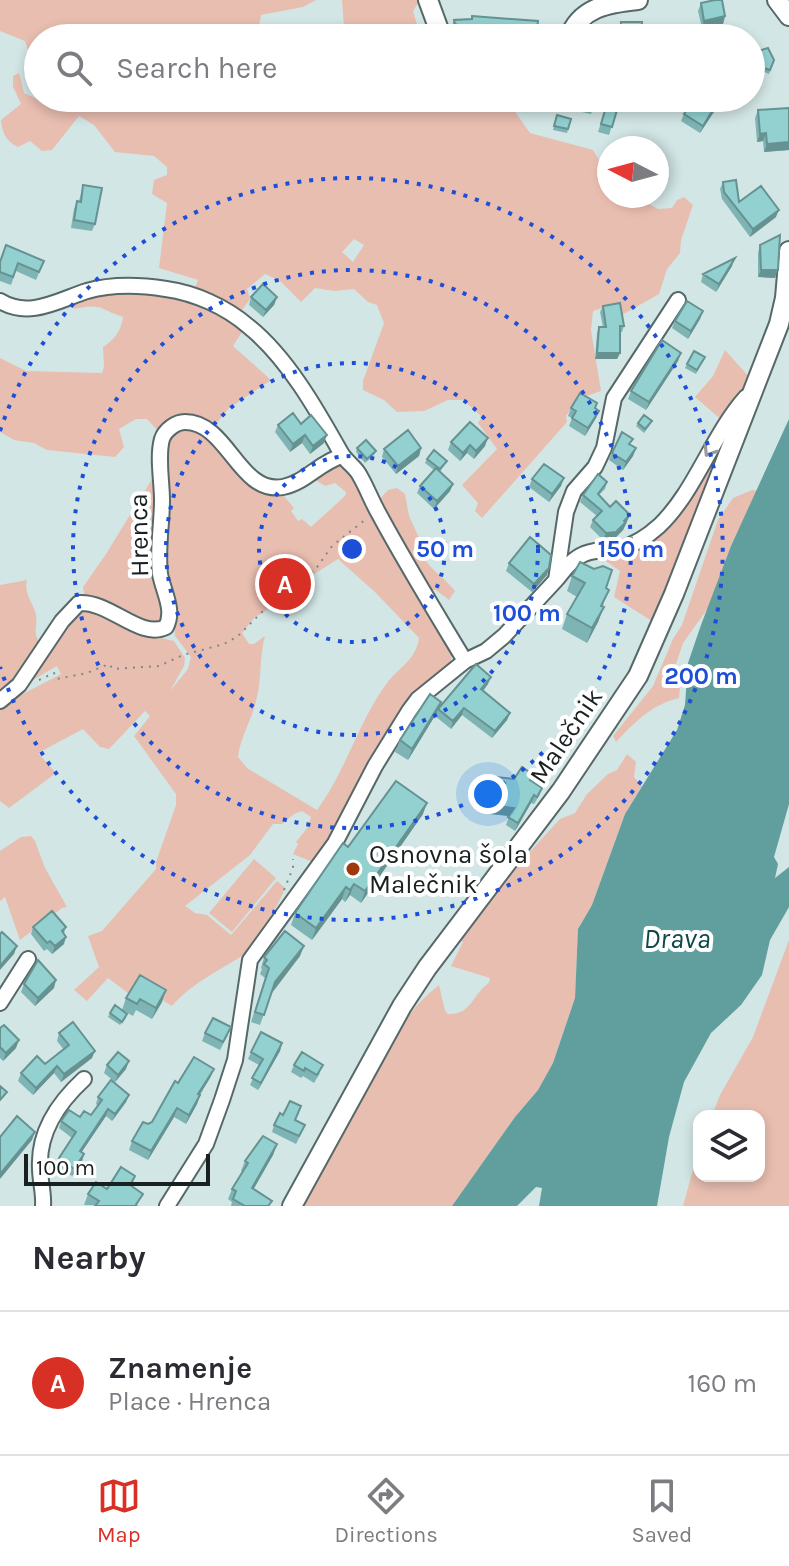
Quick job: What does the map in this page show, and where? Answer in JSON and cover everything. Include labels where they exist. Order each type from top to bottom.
[{"type":"street","points":[[428,0],[437,24]]},
{"type":"street","points":[[576,24],[588,12],[614,3],[638,0]]},
{"type":"street","points":[[777,0],[789,16]]},
{"type":"street","name":"Malečnik","points":[[292,1206],[402,1006],[435,957],[561,791],[638,676],[674,594],[783,311],[789,251]]},
{"type":"street","points":[[0,301],[14,307],[35,309],[88,291],[117,286],[154,287],[180,291],[224,309],[249,326],[271,348],[332,433],[342,456],[359,472],[377,511],[465,661]]},
{"type":"street","points":[[556,580],[566,512],[574,491],[595,467],[604,448],[614,398],[678,300]]},
{"type":"street","name":"Malečnik","points":[[167,1206],[206,1144],[219,1109],[235,1060],[250,960],[335,843],[375,766],[409,711],[418,699],[465,661],[486,651],[504,636],[572,561],[597,549],[624,547],[657,528],[671,513],[721,431],[755,388]]},
{"type":"street","name":"Hrenca","points":[[0,701],[19,685],[62,621],[79,603],[100,605],[148,630],[166,627],[170,615],[159,562],[161,447],[166,432],[176,424],[184,421],[193,423],[212,433],[257,481],[272,487],[295,483],[342,456]]},
{"type":"street","points":[[0,1003],[28,959]]},
{"type":"street","points":[[43,1206],[39,1152],[42,1142],[56,1109],[84,1079]]},
{"type":"path","points":[[54,673],[57,679],[87,673],[109,664],[113,669],[159,666],[183,655],[224,644],[238,636],[265,609],[315,570],[332,546],[377,511]]},
{"type":"path","points":[[289,905],[282,894],[293,868],[293,859]]},
{"type":"shaded area","points":[[0,0],[316,0],[303,7],[261,15],[259,24],[24,24],[24,41],[0,31]]},
{"type":"shaded area","points":[[342,0],[420,0],[413,11],[417,24],[344,24]]},
{"type":"shaded area","points":[[19,73],[24,93],[24,112],[515,112],[530,133],[593,150],[597,157],[597,208],[672,208],[677,200],[684,197],[693,205],[681,240],[680,253],[667,269],[659,294],[622,315],[617,303],[593,311],[591,330],[601,391],[578,399],[566,416],[567,422],[482,518],[475,511],[478,503],[462,485],[497,449],[478,423],[482,417],[463,400],[448,400],[424,411],[397,412],[384,400],[363,390],[363,381],[384,323],[377,305],[368,302],[354,289],[335,291],[315,288],[301,302],[280,281],[265,274],[247,289],[250,299],[240,313],[193,292],[198,280],[159,268],[167,203],[152,194],[154,180],[167,175],[167,167],[154,156],[115,152],[94,125],[79,116],[52,150],[42,151],[30,141],[18,147],[6,136],[1,120],[21,104],[13,87],[13,76]],"holes":[[[354,239],[364,245],[353,262],[342,252]]]},
{"type":"shaded area","points":[[142,290],[193,299],[244,329],[233,346],[271,380],[228,409],[212,429],[196,420],[160,433],[147,419],[136,419],[119,429],[124,447],[115,457],[47,450],[34,443],[14,440],[0,432],[0,358],[26,371],[102,373],[103,347],[117,334],[123,317],[96,307],[74,309],[72,303],[93,294]]},
{"type":"shaded area","points":[[725,350],[751,379],[724,422],[695,397],[713,376]]},
{"type":"shaded area","points":[[181,427],[205,434],[233,461],[285,491],[284,496],[294,508],[291,511],[298,521],[302,519],[311,527],[346,492],[335,483],[325,486],[314,479],[332,465],[348,467],[451,650],[451,668],[431,683],[315,863],[293,854],[298,844],[296,842],[308,827],[311,817],[302,811],[282,824],[273,824],[250,855],[185,906],[195,913],[207,915],[231,935],[277,881],[285,888],[266,924],[242,956],[196,984],[172,1006],[136,984],[128,993],[108,978],[87,1001],[74,990],[99,967],[88,936],[102,931],[156,869],[176,805],[176,794],[134,736],[150,716],[145,711],[109,749],[100,747],[83,729],[38,753],[56,773],[9,808],[0,801],[0,706],[61,674],[57,666],[31,681],[30,678],[68,623],[83,607],[148,635],[174,641],[185,658],[184,666],[170,691],[188,669],[191,657],[175,636],[173,607],[163,575],[166,439]],"holes":[[[338,559],[419,638],[417,646],[411,658],[377,698],[317,810],[247,768],[238,757],[258,693],[265,636],[249,644],[242,633],[255,617],[276,605],[289,590]]]},
{"type":"shaded area","points":[[721,440],[729,443],[655,623],[614,597],[620,571],[600,557],[645,541]]},
{"type":"shaded area","points":[[157,471],[168,613],[158,627],[85,598],[83,587]]},
{"type":"shaded area","points":[[397,488],[405,494],[409,516],[427,555],[424,558],[455,591],[449,600],[436,590],[427,590],[378,501],[388,490]]},
{"type":"shaded area","points":[[752,490],[758,491],[731,546],[708,608],[683,643],[671,679],[680,687],[679,698],[652,709],[616,742],[613,736],[653,686],[682,625],[718,520],[733,498]]},
{"type":"shaded area","points":[[27,580],[27,592],[35,611],[36,633],[44,648],[0,695],[0,585]]},
{"type":"shaded area","points":[[627,754],[636,762],[634,777],[642,786],[625,814],[592,905],[578,929],[575,998],[553,1063],[538,1090],[452,1206],[304,1206],[362,1088],[379,1058],[417,1005],[439,985],[445,1011],[448,1014],[456,1013],[467,1008],[489,983],[490,978],[451,966],[463,942],[459,940],[526,856],[560,819],[575,813],[587,794],[608,774],[617,770]]},
{"type":"shaded area","points":[[31,836],[67,907],[20,940],[5,897],[0,901],[0,851],[21,837]]},
{"type":"shaded area","points":[[254,859],[276,878],[232,932],[209,913]]},
{"type":"shaded area","points":[[789,940],[789,1206],[683,1206],[693,1170],[693,1182],[765,1182],[765,1110],[714,1110],[753,1037]]},
{"type":"water","name":"Drava","points":[[789,419],[789,804],[774,857],[778,864],[775,878],[789,867],[789,907],[770,940],[762,975],[741,1005],[711,1033],[684,1082],[669,1137],[657,1206],[539,1206],[542,1188],[536,1187],[517,1206],[452,1206],[538,1090],[553,1063],[575,998],[578,929],[592,905],[625,814],[677,730],[685,705],[688,663],[701,625],[731,546]]},
{"type":"building","points":[[722,0],[725,16],[704,21],[701,3]]},
{"type":"building","points":[[472,16],[538,21],[538,24],[455,24],[454,20],[472,19]]},
{"type":"building","points":[[621,22],[642,22],[642,24]]},
{"type":"building","points":[[768,48],[774,60],[770,70],[765,68],[765,49]]},
{"type":"building","points":[[789,108],[789,142],[767,144],[766,133],[760,134],[758,112]]},
{"type":"building","points":[[605,112],[616,112],[612,127],[601,124]]},
{"type":"building","points":[[685,112],[712,112],[703,126]]},
{"type":"building","points":[[557,115],[571,119],[568,129],[554,126]]},
{"type":"building","points":[[736,180],[739,202],[761,186],[779,210],[753,229],[724,192],[723,182]]},
{"type":"building","points":[[83,185],[102,188],[95,224],[74,220]]},
{"type":"building","points":[[780,235],[778,270],[761,270],[760,245]]},
{"type":"building","points":[[6,245],[44,261],[39,272],[18,263],[13,277],[0,272]]},
{"type":"building","points":[[735,258],[719,284],[703,274]]},
{"type":"building","points":[[263,284],[277,297],[266,310],[251,297]]},
{"type":"building","points":[[687,301],[703,311],[691,331],[675,321]]},
{"type":"building","points":[[620,303],[624,326],[620,326],[620,353],[597,353],[599,327],[606,327],[603,306]]},
{"type":"building","points":[[662,340],[681,353],[649,402],[631,391]]},
{"type":"building","points":[[694,351],[705,357],[697,370],[687,364]]},
{"type":"building","points":[[580,393],[597,403],[595,408],[599,411],[588,428],[572,418],[576,411],[571,408]]},
{"type":"building","points":[[293,413],[301,424],[311,415],[327,435],[313,446],[305,435],[293,444],[278,425]]},
{"type":"building","points":[[644,415],[652,421],[645,429],[638,423]]},
{"type":"building","points":[[470,422],[488,438],[476,451],[470,445],[463,453],[451,442]]},
{"type":"building","points":[[408,430],[421,448],[398,466],[384,449]]},
{"type":"building","points":[[622,432],[633,439],[629,444],[636,448],[626,462],[612,453]]},
{"type":"building","points":[[366,440],[376,451],[367,459],[357,448]]},
{"type":"building","points":[[434,450],[447,461],[440,469],[427,459]]},
{"type":"building","points":[[544,464],[564,478],[552,494],[532,479]]},
{"type":"building","points":[[436,468],[453,484],[437,501],[420,486]]},
{"type":"building","points":[[598,474],[607,482],[598,494],[610,507],[616,501],[630,515],[616,532],[606,533],[593,520],[602,511],[583,495]]},
{"type":"building","points":[[530,537],[551,555],[549,568],[534,584],[509,563]]},
{"type":"building","points":[[580,562],[594,569],[603,566],[612,570],[606,588],[609,590],[601,606],[604,607],[592,628],[567,614],[585,583],[572,576]]},
{"type":"building","points":[[476,664],[491,677],[481,689],[510,713],[495,731],[464,708],[453,721],[438,709]]},
{"type":"building","points":[[430,694],[441,702],[412,749],[400,740]]},
{"type":"building","points":[[522,767],[534,775],[530,780],[542,788],[537,797],[534,795],[518,823],[508,817],[514,808],[493,806],[494,799],[488,799],[490,780],[497,781],[497,777],[514,779]]},
{"type":"building","name":"Osnovna šola Malečnik","points":[[396,781],[427,803],[365,891],[354,884],[350,890],[346,887],[316,928],[295,913],[343,843],[348,847]]},
{"type":"building","points":[[52,911],[66,927],[62,931],[66,937],[55,946],[50,941],[47,943],[33,927]]},
{"type":"building","points":[[285,931],[304,946],[275,982],[264,1015],[255,1012],[269,968],[264,964],[267,960],[264,957]]},
{"type":"building","points":[[2,932],[17,946],[0,966],[0,934]]},
{"type":"building","points":[[38,960],[56,980],[38,998],[24,984]]},
{"type":"building","points":[[140,975],[166,990],[156,1008],[140,999],[137,1004],[126,998]]},
{"type":"building","points":[[115,1005],[127,1014],[122,1022],[110,1013]]},
{"type":"building","points":[[213,1018],[231,1027],[223,1042],[205,1033]]},
{"type":"building","points":[[73,1022],[95,1051],[64,1074],[57,1066],[36,1088],[21,1073],[37,1056],[45,1064],[69,1045],[59,1033]]},
{"type":"building","points":[[4,1025],[19,1040],[6,1053],[0,1047],[0,1028]]},
{"type":"building","points":[[261,1032],[282,1043],[261,1083],[252,1078],[263,1059],[251,1052]]},
{"type":"building","points":[[118,1052],[129,1061],[118,1075],[107,1065]]},
{"type":"building","points":[[302,1052],[323,1065],[317,1075],[294,1065]]},
{"type":"building","points":[[194,1057],[214,1069],[189,1115],[177,1108],[151,1151],[132,1141],[143,1122],[152,1122],[175,1081],[178,1083]]},
{"type":"building","points":[[111,1080],[129,1095],[115,1114],[108,1109],[80,1151],[84,1154],[74,1169],[59,1158],[76,1132],[61,1121],[69,1110],[80,1117],[84,1111],[91,1115],[102,1100],[98,1097]]},
{"type":"building","points":[[0,1086],[7,1092],[0,1100]]},
{"type":"building","points":[[290,1101],[301,1106],[295,1120],[305,1125],[299,1136],[274,1125]]},
{"type":"building","points":[[17,1116],[35,1132],[0,1174],[0,1137]]},
{"type":"building","points":[[263,1136],[277,1144],[252,1188],[272,1201],[268,1206],[245,1206],[233,1199],[236,1191],[232,1189],[248,1163],[245,1161]]},
{"type":"building","points":[[121,1167],[135,1176],[130,1185],[143,1194],[135,1206],[95,1206],[99,1201],[88,1194],[96,1182],[107,1189]]},
{"type":"place","name":"Znamenje","points":[[285,584]]},
{"type":"place","name":"Osnovna šola Malečnik","points":[[353,869]]}]
